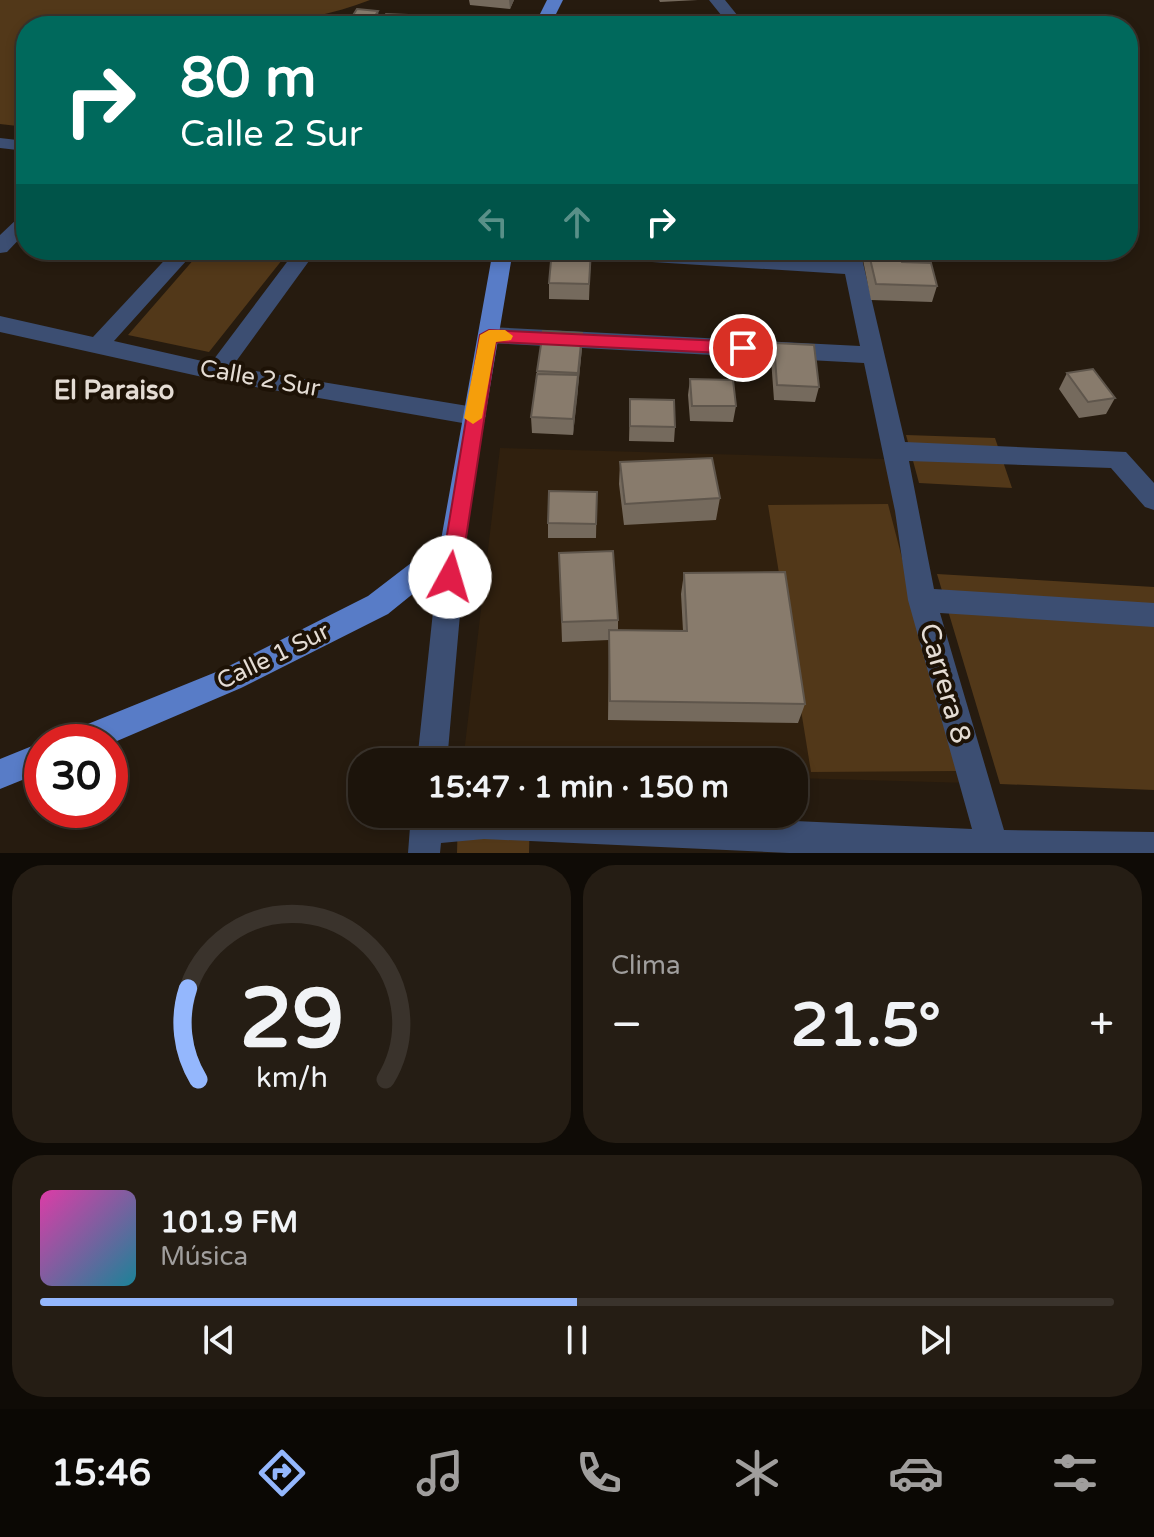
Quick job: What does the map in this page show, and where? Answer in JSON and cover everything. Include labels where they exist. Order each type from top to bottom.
[{"type":"main road","points":[[453,546],[501,260]]},
{"type":"main road","name":"Calle 1 Sur","points":[[122,724],[231,679],[378,605],[453,546]]},
{"type":"main road","points":[[2,777],[24,766]]},
{"type":"street","points":[[717,0],[730,16]]},
{"type":"street","points":[[0,247],[16,231]]},
{"type":"street","points":[[98,345],[177,260]]},
{"type":"street","points":[[216,372],[300,260]]},
{"type":"street","name":"Carrera 8","points":[[851,260],[908,511],[922,600],[994,849]]},
{"type":"street","name":"Calle 2 Sur","points":[[0,324],[216,372],[474,416]]},
{"type":"street","points":[[489,335],[871,355]]},
{"type":"street","points":[[892,451],[1117,459],[1154,500]]},
{"type":"street","points":[[433,748],[453,546]]},
{"type":"street","points":[[922,600],[1154,615]]},
{"type":"street","points":[[426,832],[484,823],[994,849],[1154,848]]},
{"type":"shaded area","points":[[0,0],[370,0],[314,16],[16,16],[16,126],[0,124]]},
{"type":"shaded area","points":[[193,260],[282,260],[209,352],[128,335]]},
{"type":"shaded area","points":[[906,435],[995,438],[1012,488],[919,483]]},
{"type":"shaded area","points":[[500,448],[885,459],[969,783],[808,778],[808,748],[465,748]]},
{"type":"shaded area","points":[[888,504],[957,771],[811,772],[768,505]]},
{"type":"shaded area","points":[[937,574],[1154,587],[1154,790],[1000,784]]},
{"type":"shaded area","points":[[458,828],[530,828],[529,853],[457,853]]},
{"type":"building","points":[[357,9],[378,11],[375,16],[352,16]]},
{"type":"building","points":[[551,260],[590,260],[589,284],[549,283]]},
{"type":"building","points":[[870,260],[902,260],[931,263],[937,286],[876,284]]},
{"type":"building","points":[[543,331],[582,333],[578,373],[537,371]]},
{"type":"building","points":[[774,343],[814,345],[819,387],[777,385]]},
{"type":"building","points":[[1093,369],[1115,398],[1088,402],[1067,373]]},
{"type":"building","points":[[537,374],[578,375],[573,419],[531,417]]},
{"type":"building","points":[[690,379],[733,380],[736,406],[692,406]]},
{"type":"building","points":[[630,399],[674,400],[675,427],[630,426]]},
{"type":"building","points":[[712,458],[720,498],[625,504],[620,462]]},
{"type":"building","points":[[549,491],[597,492],[596,524],[548,523]]},
{"type":"building","points":[[613,551],[618,620],[562,622],[559,553]]},
{"type":"building","points":[[785,572],[805,704],[610,701],[609,630],[687,631],[684,573]]},
{"type":"slow traffic","points":[[473,418],[489,335],[505,336]]},
{"type":"district","name":"El Paraiso","points":[[114,390]]},
{"type":"route","points":[[450,577],[489,335],[743,348]]}]
